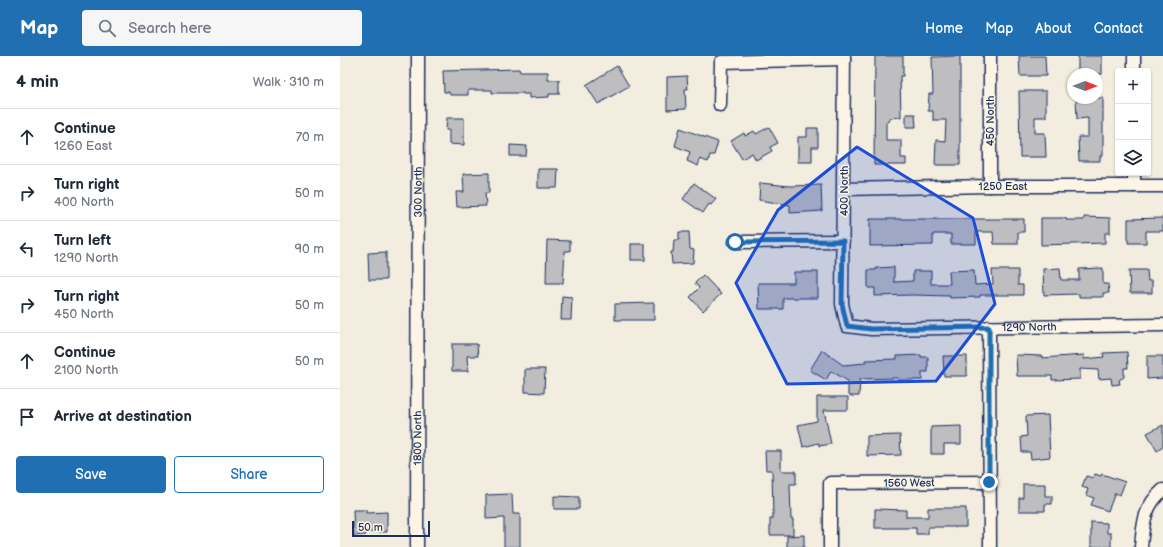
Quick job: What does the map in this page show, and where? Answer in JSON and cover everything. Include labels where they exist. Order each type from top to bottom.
[{"type":"street","name":"300 North","points":[[418,56],[419,328]]},
{"type":"street","name":"450 North","points":[[990,56],[990,186]]},
{"type":"street","points":[[1134,56],[1134,68]]},
{"type":"street","points":[[720,105],[721,62],[844,58]]},
{"type":"street","name":"400 North","points":[[844,58],[842,304],[847,326]]},
{"type":"street","points":[[1134,176],[1134,186]]},
{"type":"street","name":"1250 East","points":[[844,189],[990,186],[1163,186]]},
{"type":"street","points":[[735,242],[843,241]]},
{"type":"street","name":"1290 North","points":[[847,326],[871,329],[1163,325]]},
{"type":"street","points":[[989,327],[990,547]]},
{"type":"street","name":"1800 North","points":[[417,547],[419,328]]},
{"type":"street","name":"1560 West","points":[[830,547],[830,483],[989,482]]},
{"type":"street","points":[[1141,547],[1144,515],[1159,494]]},
{"type":"highlighted area","points":[[857,147],[973,218],[995,304],[936,381],[787,384],[736,283],[778,210]]},
{"type":"building","points":[[875,56],[903,56],[903,76],[900,76],[901,117],[889,118],[889,121],[886,122],[886,140],[901,140],[901,158],[906,158],[906,165],[874,165]]},
{"type":"building","points":[[960,56],[960,165],[935,165],[936,140],[945,141],[946,120],[933,120],[933,111],[928,111],[929,94],[933,94],[932,57]]},
{"type":"building","points":[[1019,56],[1045,56],[1046,76],[1020,76]]},
{"type":"building","points":[[1078,56],[1102,56],[1102,68],[1078,68]]},
{"type":"building","points":[[617,66],[629,86],[598,104],[586,85]]},
{"type":"building","points":[[519,69],[520,72],[548,72],[548,80],[559,80],[559,94],[549,94],[549,97],[529,98],[529,94],[492,93],[492,90],[468,90],[468,95],[450,95],[449,92],[444,92],[443,71]]},
{"type":"building","points":[[687,76],[688,89],[685,89],[686,109],[667,110],[667,77]]},
{"type":"building","points":[[1019,91],[1046,91],[1046,117],[1035,117],[1035,133],[1045,133],[1046,157],[1020,157]]},
{"type":"building","points":[[1076,104],[1103,104],[1103,156],[1100,156],[1100,161],[1079,161],[1078,137],[1088,137],[1088,118],[1077,119]]},
{"type":"building","points":[[906,114],[915,114],[916,127],[906,127]]},
{"type":"building","points":[[447,118],[464,118],[464,145],[449,144],[449,130],[446,130]]},
{"type":"building","points":[[769,127],[778,143],[770,147],[772,151],[756,160],[752,153],[742,159],[731,141],[744,133],[745,136],[754,131],[756,134]]},
{"type":"building","points":[[680,128],[718,142],[714,155],[710,155],[708,162],[700,159],[698,166],[687,161],[690,152],[675,146]]},
{"type":"building","points":[[807,128],[818,128],[818,147],[812,147],[812,162],[798,162],[798,137],[807,137]]},
{"type":"building","points":[[510,145],[527,146],[526,156],[510,156]]},
{"type":"building","points":[[538,169],[558,169],[557,188],[538,188]]},
{"type":"building","points":[[489,173],[489,193],[485,193],[486,206],[457,207],[456,192],[464,192],[463,174]]},
{"type":"building","points":[[694,183],[716,199],[711,205],[709,204],[703,213],[683,199]]},
{"type":"building","points":[[760,183],[789,186],[821,185],[822,211],[790,213],[790,205],[759,200]]},
{"type":"building","points":[[1084,217],[1110,218],[1110,233],[1105,233],[1105,243],[1041,245],[1041,218],[1084,220]]},
{"type":"building","points":[[1163,218],[1163,231],[1146,231],[1146,243],[1128,243],[1128,219]]},
{"type":"building","points":[[870,219],[1024,219],[1024,232],[1018,232],[1018,244],[994,244],[993,232],[976,232],[976,244],[951,244],[951,234],[933,234],[933,245],[870,246]]},
{"type":"building","points":[[679,232],[689,232],[690,249],[694,250],[693,263],[672,264],[671,252],[673,252],[674,240],[679,240]]},
{"type":"building","points":[[547,240],[570,241],[570,251],[565,251],[563,283],[546,283]]},
{"type":"building","points":[[631,244],[645,244],[645,260],[631,260]]},
{"type":"building","points":[[386,252],[386,280],[369,280],[368,253]]},
{"type":"building","points":[[894,267],[894,282],[913,281],[913,271],[931,271],[931,284],[950,284],[949,271],[974,270],[975,285],[993,284],[992,270],[1018,270],[1018,285],[1023,285],[1023,295],[980,295],[980,297],[950,298],[950,296],[913,295],[875,296],[875,288],[868,288],[868,270]]},
{"type":"building","points":[[1060,268],[1061,280],[1079,280],[1079,269],[1103,268],[1103,284],[1108,284],[1109,293],[1103,293],[1103,297],[1079,297],[1079,294],[1044,295],[1043,269]]},
{"type":"building","points":[[1129,270],[1147,270],[1148,281],[1152,281],[1152,293],[1130,293]]},
{"type":"building","points":[[794,272],[818,272],[818,298],[783,298],[783,309],[759,309],[758,283],[794,283]]},
{"type":"building","points":[[703,275],[721,294],[703,311],[690,297],[699,288],[695,283]]},
{"type":"building","points":[[562,296],[572,297],[571,320],[561,320]]},
{"type":"building","points":[[654,303],[654,320],[615,320],[615,304]]},
{"type":"building","points":[[452,344],[477,344],[478,356],[467,356],[468,371],[452,371]]},
{"type":"building","points":[[822,350],[843,365],[865,363],[865,360],[897,359],[897,356],[921,355],[921,357],[928,357],[928,372],[922,372],[922,380],[898,380],[898,378],[860,379],[859,396],[851,396],[848,394],[848,381],[831,371],[826,380],[810,370]]},
{"type":"building","points":[[1127,352],[1128,368],[1124,368],[1124,377],[1119,380],[1120,384],[1112,385],[1111,378],[1099,379],[1098,370],[1080,369],[1080,379],[1052,380],[1052,376],[1017,376],[1016,355],[1042,356],[1042,358],[1084,355],[1084,359],[1104,357],[1103,353]]},
{"type":"building","points":[[943,356],[967,356],[967,376],[944,376]]},
{"type":"building","points":[[1147,356],[1163,356],[1163,378],[1147,379]]},
{"type":"building","points":[[525,369],[545,369],[544,393],[525,392]]},
{"type":"building","points":[[817,397],[848,397],[848,410],[824,410],[831,444],[819,446],[819,443],[803,447],[798,425],[817,421]]},
{"type":"building","points":[[1048,415],[1050,457],[1031,459],[1030,452],[1022,452],[1021,437],[1027,436],[1026,416]]},
{"type":"building","points":[[1163,425],[1163,447],[1157,451],[1147,433]]},
{"type":"building","points":[[961,426],[961,444],[944,444],[944,454],[931,454],[931,427]]},
{"type":"building","points":[[900,435],[901,455],[867,456],[867,436]]},
{"type":"building","points":[[765,451],[781,451],[781,471],[796,471],[796,484],[790,484],[793,535],[770,535],[770,519],[773,519],[772,470],[766,470]]},
{"type":"building","points":[[1095,474],[1101,476],[1102,474],[1125,482],[1120,495],[1115,493],[1108,511],[1091,505],[1094,498],[1086,495],[1088,489],[1082,487],[1086,476],[1093,478]]},
{"type":"building","points":[[1023,484],[1045,484],[1045,496],[1052,496],[1052,504],[1045,504],[1045,511],[1019,511],[1019,498],[1023,498]]},
{"type":"building","points":[[512,494],[513,514],[520,514],[520,547],[504,547],[504,518],[486,519],[486,495]]},
{"type":"building","points":[[554,496],[579,497],[579,509],[554,509]]},
{"type":"building","points":[[928,508],[966,508],[966,527],[928,527],[928,534],[916,534],[916,528],[875,528],[875,509],[906,510],[906,517],[928,517]]},
{"type":"building","points":[[353,510],[366,510],[366,513],[387,512],[387,532],[366,532],[366,535],[354,536]]},
{"type":"building","points":[[1091,522],[1107,523],[1107,533],[1111,533],[1111,547],[1091,547]]},
{"type":"building","points":[[804,535],[804,547],[787,547],[787,536]]},
{"type":"route","points":[[735,242],[843,241],[842,304],[847,326],[871,329],[989,327],[989,482]]}]
